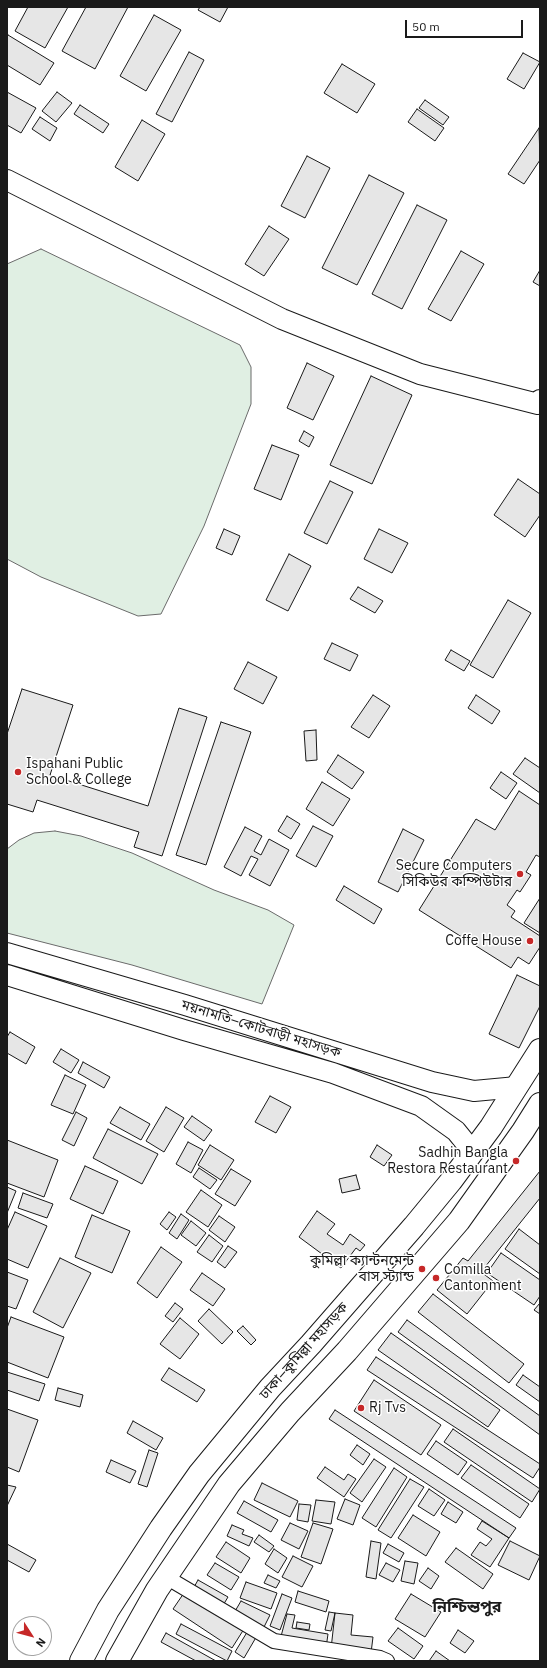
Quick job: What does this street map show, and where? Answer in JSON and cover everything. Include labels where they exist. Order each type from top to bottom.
[{"type":"highway","name":"ঢাকা–কুমিল্লা মহাসড়ক","points":[[81,1661],[108,1610],[161,1528],[199,1474],[270,1388],[311,1344],[452,1181],[517,1088],[540,1050]]},
{"type":"highway","points":[[117,1661],[166,1576],[228,1484],[290,1412],[347,1351],[459,1221],[523,1131],[540,1104]]},
{"type":"main road","points":[[7,180],[282,319],[420,374],[538,404],[540,400]]},
{"type":"main road","name":"ময়নামতি–কোটবাড়ী মহাসড়ক","points":[[7,954],[185,1005],[432,1082],[474,1091],[517,1088]]},
{"type":"main road","name":"ময়নামতি–কোটবাড়ী মহাসড়ক","points":[[7,975],[333,1074],[421,1106],[456,1131],[473,1152]]},
{"type":"street","points":[[166,1576],[274,1641],[380,1658],[387,1661]]},
{"type":"green space","points":[[41,249],[240,345],[251,367],[251,404],[204,526],[161,614],[138,616],[41,577],[7,559],[7,264]]},
{"type":"green space","points":[[55,831],[81,836],[132,853],[214,890],[268,910],[294,925],[262,1004],[132,965],[7,933],[7,849],[19,840],[34,833]]},
{"type":"building","points":[[28,7],[68,7],[45,48],[15,31]]},
{"type":"building","points":[[86,7],[128,7],[95,69],[62,51]]},
{"type":"building","points":[[200,7],[228,7],[220,22],[198,10]]},
{"type":"building","points":[[154,15],[181,30],[146,91],[120,76]]},
{"type":"building","points":[[8,35],[54,63],[40,85],[7,65]]},
{"type":"building","points":[[189,52],[204,60],[172,122],[156,114]]},
{"type":"building","points":[[523,53],[540,62],[524,89],[507,79]]},
{"type":"building","points":[[342,64],[375,84],[357,113],[324,93]]},
{"type":"building","points":[[7,92],[36,108],[21,133],[7,125]]},
{"type":"building","points":[[57,92],[72,103],[56,122],[42,111]]},
{"type":"building","points":[[425,100],[449,117],[443,125],[419,108]]},
{"type":"building","points":[[80,105],[109,124],[103,133],[74,114]]},
{"type":"building","points":[[417,109],[444,128],[435,141],[408,122]]},
{"type":"building","points":[[40,117],[57,128],[50,141],[32,129]]},
{"type":"building","points":[[142,120],[165,134],[138,181],[115,167]]},
{"type":"building","points":[[539,128],[540,160],[524,184],[508,174]]},
{"type":"building","points":[[307,156],[330,168],[305,218],[281,206]]},
{"type":"building","points":[[369,175],[404,193],[357,285],[322,268]]},
{"type":"building","points":[[417,205],[447,220],[402,309],[372,294]]},
{"type":"building","points":[[269,226],[289,239],[264,276],[245,264]]},
{"type":"building","points":[[461,251],[484,264],[451,321],[428,309]]},
{"type":"building","points":[[540,270],[540,286],[533,282]]},
{"type":"building","points":[[307,363],[334,376],[313,420],[287,408]]},
{"type":"building","points":[[371,376],[412,395],[372,484],[330,465]]},
{"type":"building","points":[[304,431],[314,437],[309,447],[299,441]]},
{"type":"building","points":[[272,445],[299,455],[281,500],[254,489]]},
{"type":"building","points":[[518,479],[540,494],[540,515],[525,537],[494,515]]},
{"type":"building","points":[[330,481],[353,492],[327,544],[304,533]]},
{"type":"building","points":[[224,529],[240,536],[232,555],[216,548]]},
{"type":"building","points":[[379,529],[408,543],[392,573],[364,559]]},
{"type":"building","points":[[289,554],[311,566],[288,611],[266,600]]},
{"type":"building","points":[[358,587],[383,601],[375,613],[350,599]]},
{"type":"building","points":[[508,600],[531,613],[493,678],[470,665]]},
{"type":"building","points":[[332,643],[358,655],[350,671],[324,659]]},
{"type":"building","points":[[451,650],[470,661],[464,671],[445,660]]},
{"type":"building","points":[[248,662],[277,677],[263,704],[234,689]]},
{"type":"building","points":[[22,689],[73,705],[50,775],[148,806],[179,708],[207,717],[162,856],[134,847],[139,832],[37,800],[33,812],[7,804],[7,734]]},
{"type":"building","points":[[373,695],[390,706],[369,738],[351,727]]},
{"type":"building","points":[[476,695],[500,711],[492,724],[468,708]]},
{"type":"building","points":[[221,722],[251,732],[206,865],[176,855]]},
{"type":"building","points":[[316,730],[317,760],[306,761],[304,731]]},
{"type":"building","points":[[338,755],[364,772],[352,789],[327,772]]},
{"type":"building","points":[[525,758],[540,768],[540,793],[513,774]]},
{"type":"building","points":[[501,772],[517,783],[506,799],[490,788]]},
{"type":"building","points":[[322,782],[350,799],[333,826],[306,809]]},
{"type":"building","points":[[519,791],[540,805],[540,857],[536,855],[526,872],[531,875],[520,892],[517,890],[507,905],[515,911],[511,917],[540,936],[540,947],[529,964],[518,957],[511,968],[419,910],[476,819],[495,830]]},
{"type":"building","points":[[287,816],[300,824],[291,839],[278,831]]},
{"type":"building","points":[[313,826],[333,836],[316,867],[296,856]]},
{"type":"building","points":[[245,827],[262,836],[254,851],[261,855],[269,839],[289,850],[270,886],[249,875],[258,859],[251,856],[241,876],[224,867]]},
{"type":"building","points":[[403,829],[424,840],[398,892],[378,882]]},
{"type":"building","points":[[344,886],[382,909],[374,924],[336,900]]},
{"type":"building","points":[[540,898],[540,933],[524,923]]},
{"type":"building","points":[[517,975],[540,986],[540,1006],[519,1048],[489,1034]]},
{"type":"building","points":[[10,1032],[35,1047],[26,1064],[7,1053],[7,1037]]},
{"type":"building","points":[[61,1049],[79,1060],[71,1073],[53,1062]]},
{"type":"building","points":[[83,1062],[110,1077],[104,1088],[78,1073]]},
{"type":"building","points":[[65,1075],[86,1085],[73,1114],[51,1105]]},
{"type":"building","points":[[270,1096],[291,1107],[276,1133],[255,1122]]},
{"type":"building","points":[[120,1107],[150,1124],[141,1140],[110,1123]]},
{"type":"building","points":[[166,1107],[184,1118],[164,1152],[146,1141]]},
{"type":"building","points":[[76,1112],[87,1118],[74,1146],[62,1140]]},
{"type":"building","points":[[192,1116],[212,1130],[204,1141],[184,1127]]},
{"type":"building","points":[[108,1129],[158,1154],[142,1184],[93,1158]]},
{"type":"building","points":[[7,1140],[58,1160],[44,1197],[7,1183]]},
{"type":"building","points":[[188,1142],[203,1150],[191,1173],[176,1164]]},
{"type":"building","points":[[210,1145],[234,1160],[221,1180],[198,1165]]},
{"type":"building","points":[[377,1145],[392,1155],[384,1166],[370,1157]]},
{"type":"building","points":[[85,1166],[118,1181],[103,1214],[70,1199]]},
{"type":"building","points":[[199,1168],[217,1180],[210,1189],[193,1177]]},
{"type":"building","points":[[231,1169],[251,1181],[235,1206],[215,1194]]},
{"type":"building","points":[[540,1171],[540,1198],[481,1272],[493,1281],[467,1314],[437,1290],[463,1258],[468,1261]]},
{"type":"building","points":[[356,1175],[360,1189],[342,1193],[339,1179]]},
{"type":"building","points":[[7,1187],[16,1191],[7,1213]]},
{"type":"building","points":[[201,1190],[222,1205],[208,1227],[186,1212]]},
{"type":"building","points":[[23,1193],[53,1204],[47,1218],[18,1208]]},
{"type":"building","points":[[317,1211],[335,1224],[327,1234],[343,1245],[350,1234],[365,1245],[360,1251],[356,1248],[341,1268],[299,1237]]},
{"type":"building","points":[[15,1212],[47,1226],[28,1268],[7,1259],[7,1230]]},
{"type":"building","points":[[169,1212],[176,1217],[167,1230],[160,1224]]},
{"type":"building","points":[[181,1214],[189,1220],[177,1239],[169,1233]]},
{"type":"building","points":[[92,1215],[130,1231],[112,1273],[75,1257]]},
{"type":"building","points":[[219,1216],[235,1227],[225,1242],[209,1230]]},
{"type":"building","points":[[191,1221],[206,1233],[196,1246],[181,1235]]},
{"type":"building","points":[[519,1229],[540,1245],[540,1274],[505,1249]]},
{"type":"building","points":[[209,1235],[223,1246],[212,1262],[197,1252]]},
{"type":"building","points":[[228,1246],[237,1252],[225,1268],[217,1262]]},
{"type":"building","points":[[161,1247],[182,1262],[157,1298],[137,1283]]},
{"type":"building","points":[[501,1253],[540,1280],[540,1296],[534,1305],[487,1273]]},
{"type":"building","points":[[60,1258],[91,1273],[63,1328],[33,1312]]},
{"type":"building","points":[[7,1272],[28,1280],[16,1309],[7,1306]]},
{"type":"building","points":[[202,1273],[225,1289],[213,1306],[190,1290]]},
{"type":"building","points":[[433,1294],[524,1364],[509,1383],[418,1312]]},
{"type":"building","points":[[175,1303],[183,1309],[173,1322],[165,1316]]},
{"type":"building","points":[[540,1303],[540,1314],[534,1310]]},
{"type":"building","points":[[209,1309],[233,1332],[222,1344],[198,1321]]},
{"type":"building","points":[[11,1317],[64,1337],[48,1378],[7,1362],[7,1328]]},
{"type":"building","points":[[180,1318],[199,1334],[180,1359],[160,1344]]},
{"type":"building","points":[[407,1320],[540,1416],[540,1435],[398,1332]]},
{"type":"building","points":[[243,1326],[256,1340],[251,1345],[237,1331]]},
{"type":"building","points":[[391,1333],[500,1410],[488,1427],[378,1350]]},
{"type":"building","points":[[376,1357],[540,1464],[540,1467],[533,1478],[367,1370]]},
{"type":"building","points":[[169,1368],[205,1390],[197,1402],[161,1380]]},
{"type":"building","points":[[7,1372],[45,1384],[39,1401],[7,1390]]},
{"type":"building","points":[[523,1375],[540,1387],[540,1402],[516,1385]]},
{"type":"building","points":[[374,1380],[441,1425],[421,1455],[354,1411]]},
{"type":"building","points":[[58,1388],[83,1395],[80,1407],[55,1400]]},
{"type":"building","points":[[7,1409],[38,1420],[19,1472],[7,1467]]},
{"type":"building","points":[[335,1410],[516,1528],[509,1538],[329,1419]]},
{"type":"building","points":[[133,1421],[163,1438],[156,1450],[127,1433]]},
{"type":"building","points":[[453,1429],[540,1489],[532,1502],[444,1442]]},
{"type":"building","points":[[436,1441],[467,1462],[458,1475],[427,1454]]},
{"type":"building","points":[[357,1445],[370,1454],[363,1465],[350,1455]]},
{"type":"building","points":[[149,1450],[158,1453],[147,1487],[138,1484]]},
{"type":"building","points":[[374,1459],[386,1467],[362,1502],[350,1493]]},
{"type":"building","points":[[111,1460],[136,1471],[130,1483],[106,1472]]},
{"type":"building","points":[[471,1465],[529,1504],[520,1518],[461,1478]]},
{"type":"building","points":[[325,1467],[344,1480],[348,1474],[356,1479],[344,1497],[317,1478]]},
{"type":"building","points":[[394,1468],[407,1477],[376,1527],[362,1518]]},
{"type":"building","points":[[410,1479],[424,1487],[391,1538],[378,1530]]},
{"type":"building","points":[[262,1483],[298,1501],[290,1517],[254,1500]]},
{"type":"building","points":[[7,1485],[16,1487],[7,1506]]},
{"type":"building","points":[[429,1489],[445,1500],[434,1516],[418,1506]]},
{"type":"building","points":[[345,1499],[360,1505],[353,1525],[337,1519]]},
{"type":"building","points":[[316,1500],[335,1502],[331,1524],[312,1521]]},
{"type":"building","points":[[244,1501],[278,1520],[271,1532],[237,1513]]},
{"type":"building","points":[[448,1502],[463,1512],[456,1523],[441,1514]]},
{"type":"building","points":[[299,1504],[311,1505],[308,1522],[297,1520]]},
{"type":"building","points":[[413,1515],[440,1532],[426,1556],[398,1538]]},
{"type":"building","points":[[482,1521],[509,1538],[490,1567],[471,1555],[480,1542],[486,1546],[492,1539],[477,1529]]},
{"type":"building","points":[[290,1523],[308,1531],[299,1549],[281,1540]]},
{"type":"building","points":[[313,1523],[333,1529],[321,1564],[301,1557]]},
{"type":"building","points":[[232,1525],[244,1530],[242,1534],[253,1538],[249,1546],[227,1536]]},
{"type":"building","points":[[259,1535],[274,1546],[269,1552],[254,1542]]},
{"type":"building","points":[[371,1541],[381,1543],[376,1579],[366,1577]]},
{"type":"building","points":[[510,1541],[540,1556],[529,1580],[498,1565]]},
{"type":"building","points":[[226,1542],[250,1558],[241,1573],[216,1557]]},
{"type":"building","points":[[7,1544],[36,1560],[29,1572],[7,1560]]},
{"type":"building","points":[[388,1544],[404,1553],[399,1562],[383,1553]]},
{"type":"building","points":[[456,1548],[493,1574],[483,1589],[445,1562]]},
{"type":"building","points":[[274,1549],[287,1558],[278,1573],[265,1564]]},
{"type":"building","points":[[293,1556],[313,1566],[302,1587],[282,1577]]},
{"type":"building","points":[[405,1561],[418,1563],[414,1584],[401,1581]]},
{"type":"building","points":[[215,1563],[239,1577],[231,1590],[207,1575]]},
{"type":"building","points":[[386,1563],[400,1570],[393,1582],[379,1575]]},
{"type":"building","points":[[428,1568],[439,1576],[431,1589],[419,1581]]},
{"type":"building","points":[[268,1575],[280,1581],[276,1588],[264,1583]]},
{"type":"building","points":[[198,1580],[228,1597],[222,1607],[193,1589]]},
{"type":"building","points":[[246,1582],[277,1593],[271,1609],[240,1598]]},
{"type":"building","points":[[186,1590],[244,1629],[232,1648],[173,1609]]},
{"type":"building","points":[[298,1591],[329,1601],[326,1612],[295,1602]]},
{"type":"building","points":[[282,1594],[292,1598],[280,1630],[270,1626]]},
{"type":"building","points":[[411,1594],[441,1612],[425,1637],[395,1619]]},
{"type":"building","points":[[241,1601],[270,1615],[264,1627],[234,1613]]},
{"type":"building","points":[[329,1612],[335,1613],[331,1631],[325,1630]]},
{"type":"building","points":[[335,1613],[353,1615],[351,1635],[373,1637],[371,1653],[331,1649]]},
{"type":"building","points":[[287,1614],[295,1615],[292,1628],[328,1634],[326,1648],[280,1640]]},
{"type":"building","points":[[297,1622],[310,1624],[309,1630],[296,1628]]},
{"type":"building","points":[[181,1624],[232,1651],[227,1661],[176,1634]]},
{"type":"building","points":[[398,1628],[423,1646],[414,1659],[388,1641]]},
{"type":"building","points":[[249,1629],[258,1634],[244,1658],[235,1652]]},
{"type":"building","points":[[458,1630],[474,1641],[465,1653],[450,1643]]},
{"type":"building","points":[[166,1633],[216,1661],[196,1661],[161,1642]]},
{"type":"building","points":[[436,1651],[450,1661],[429,1661]]},
{"type":"place","name":"Ispahani Public School & College","points":[[18,772]]},
{"type":"place","name":"Secure Computers সিকিউর কম্পিউটার","points":[[520,874]]},
{"type":"place","name":"Coffe House","points":[[530,941]]},
{"type":"place","name":"Sadhin Bangla Restora Restaurant","points":[[516,1161]]},
{"type":"place","name":"কুমিল্লা ক্যান্টনমেন্ট বাস স্ট্যান্ড","points":[[422,1269]]},
{"type":"place","name":"Comilla Cantonment","points":[[436,1278]]},
{"type":"place","name":"Rj Tvs","points":[[361,1408]]},
{"type":"district","name":"নিশ্চিন্তপুর","points":[[467,1607]]}]
